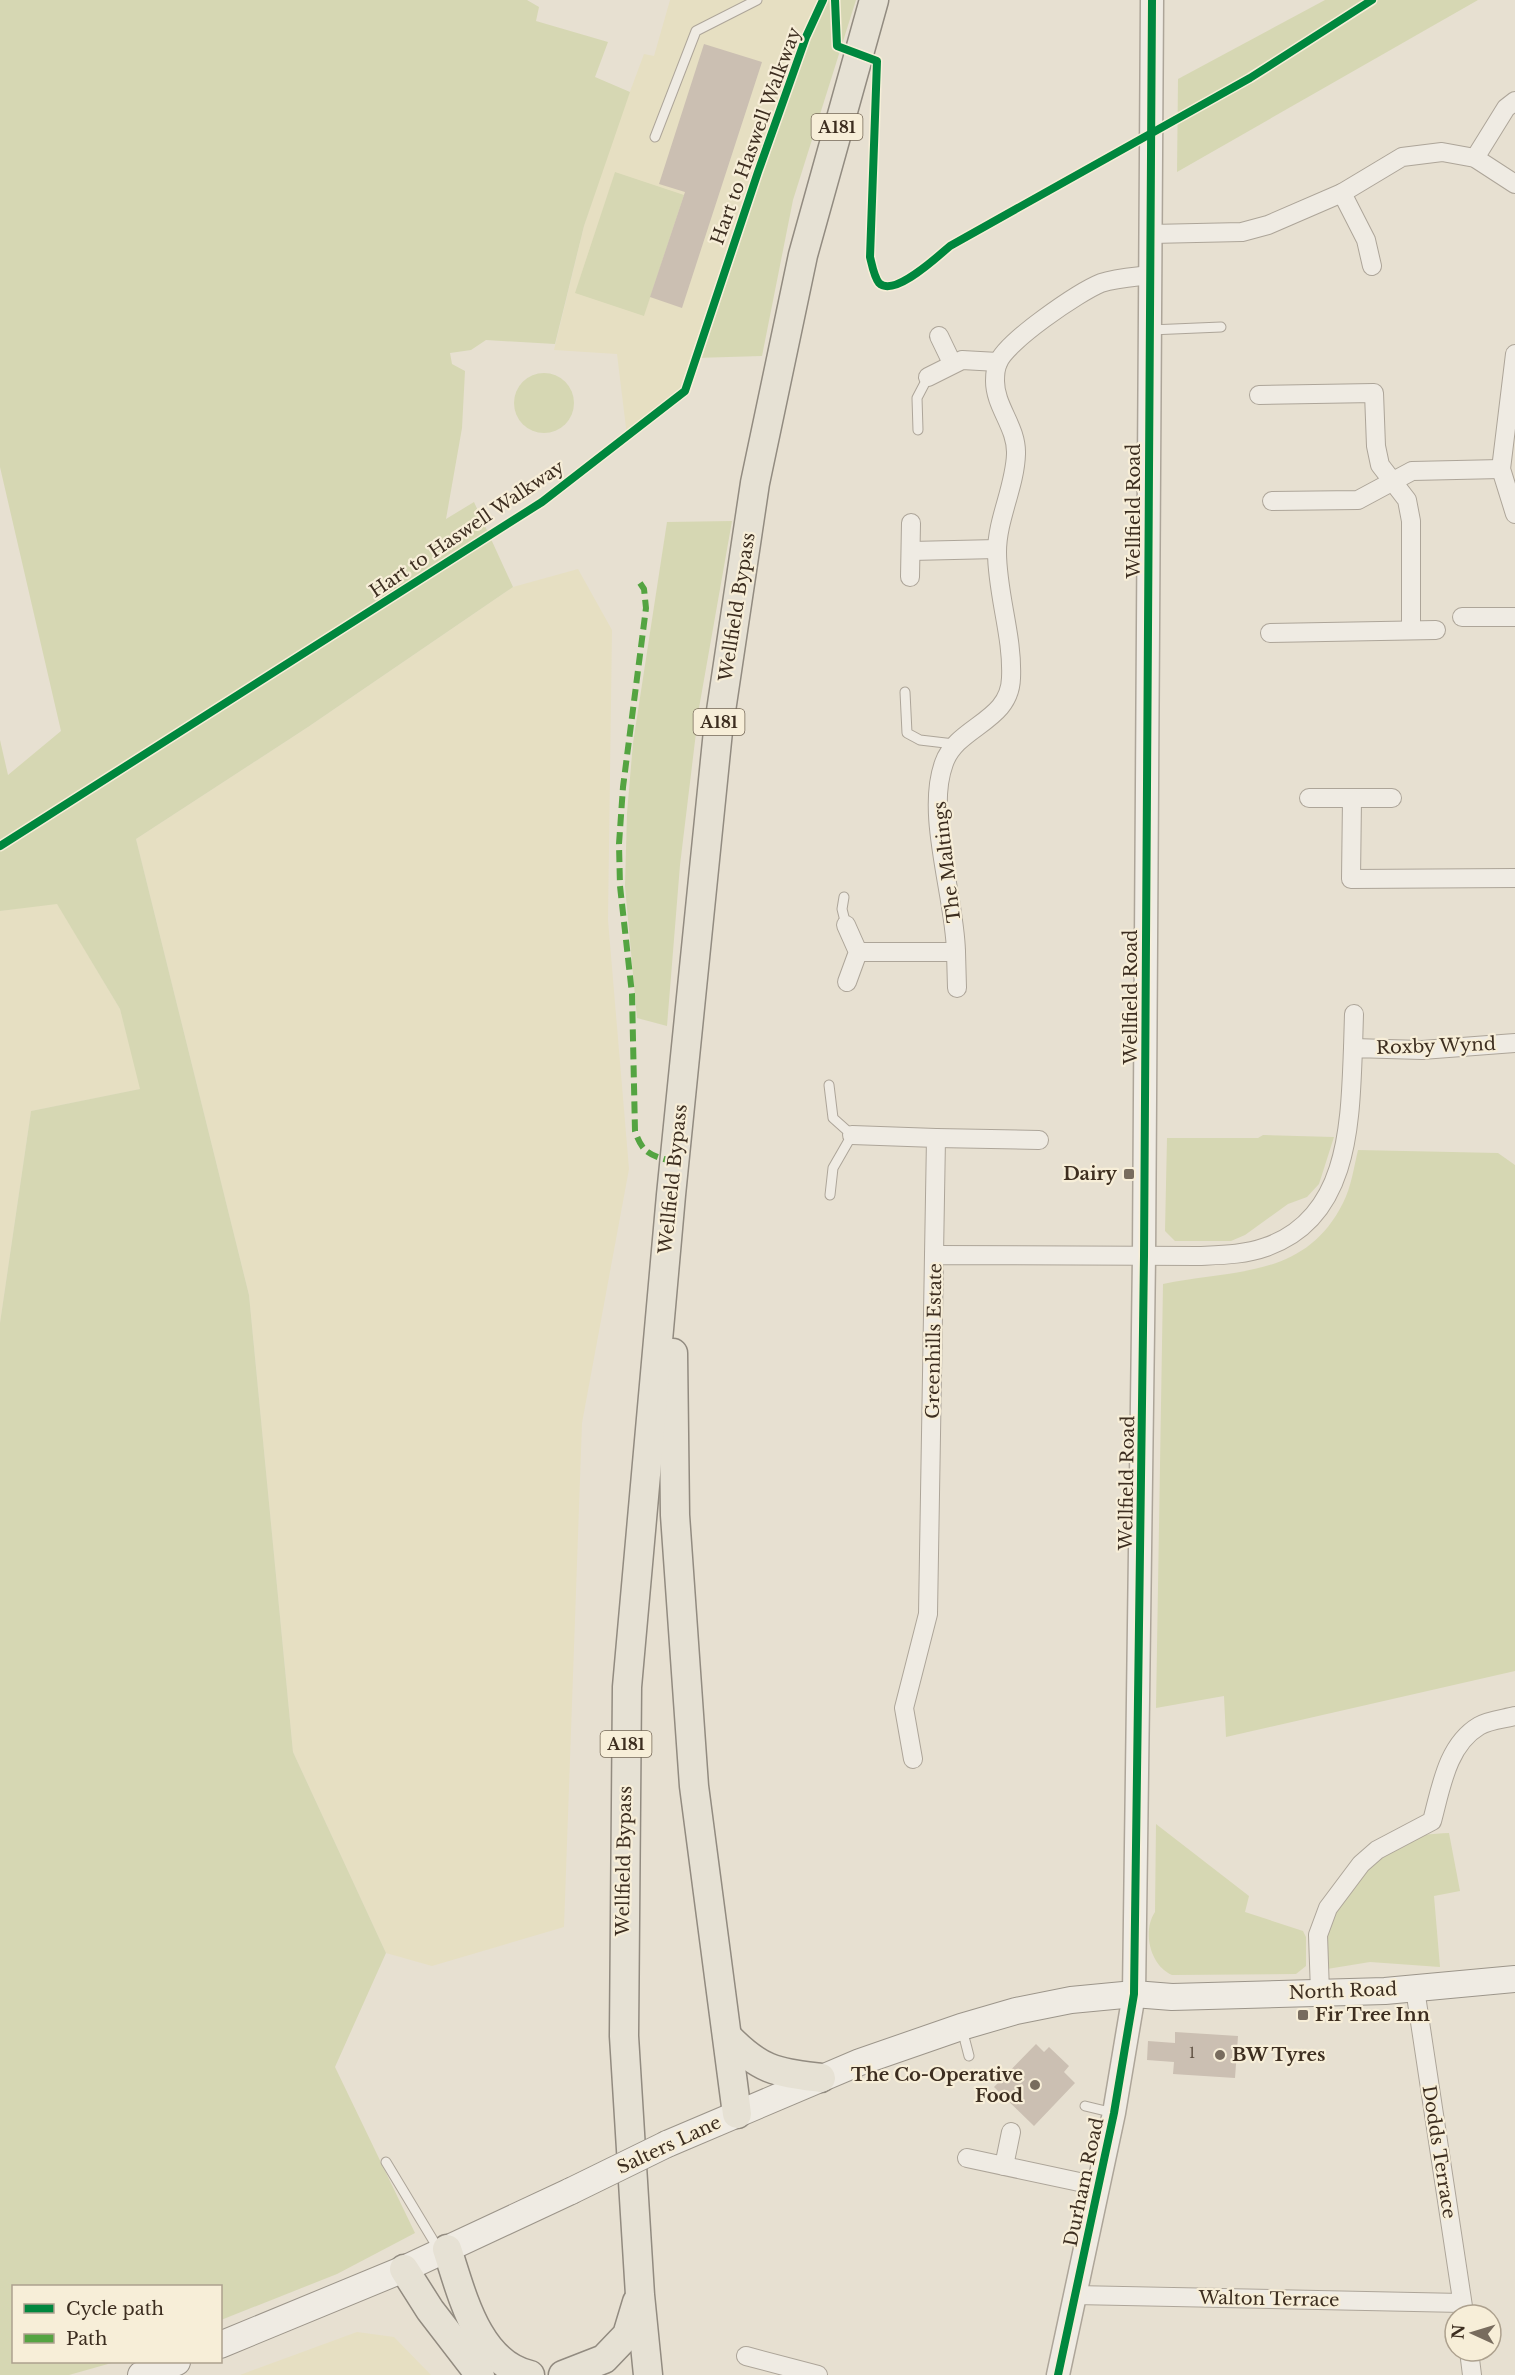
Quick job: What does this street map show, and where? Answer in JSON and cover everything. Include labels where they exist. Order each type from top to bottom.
[{"type":"main road","name":"Wellfield Bypass","points":[[648,2375],[640,2295],[624,2036],[627,1687],[671,1195],[718,731],[755,483],[803,255],[874,0]]},
{"type":"main road","points":[[671,1195],[675,1527],[694,1786],[737,2114]]},
{"type":"main road","name":"North Road","points":[[1134,1994],[1172,1997],[1415,1989],[1515,1979]]},
{"type":"main road","name":"Salters Lane","points":[[222,2344],[404,2269],[667,2144],[821,2078],[962,2026],[1016,2011],[1071,2000],[1134,1994]]},
{"type":"main road","points":[[728,2037],[747,2057],[774,2072],[821,2078]]},
{"type":"main road","points":[[443,2251],[483,2339],[499,2361],[530,2375]]},
{"type":"main road","points":[[404,2269],[430,2310],[480,2375]]},
{"type":"main road","points":[[563,2375],[604,2359],[627,2335],[640,2295]]},
{"type":"main road","points":[[141,2375],[172,2363]]},
{"type":"street","name":"Wellfield Road","points":[[1134,1994],[1144,1256],[1152,0]]},
{"type":"street","points":[[1475,158],[1506,108],[1515,101]]},
{"type":"street","points":[[1151,234],[1242,232],[1268,225],[1342,193],[1402,158],[1442,152],[1475,158],[1515,184]]},
{"type":"street","points":[[1342,193],[1366,240],[1372,266]]},
{"type":"street","points":[[927,377],[952,363],[976,359],[998,362],[1019,337],[1082,293],[1100,284],[1150,275]]},
{"type":"street","points":[[939,336],[952,363]]},
{"type":"street","points":[[1515,354],[1500,469],[1515,512]]},
{"type":"street","name":"The Maltings","points":[[957,988],[955,923],[939,815],[943,764],[954,744],[999,709],[1012,680],[997,549],[1016,456],[1012,430],[998,398],[995,381],[998,362]]},
{"type":"street","points":[[1259,395],[1374,393],[1376,446],[1380,465],[1407,500],[1411,521],[1410,630]]},
{"type":"street","points":[[1272,501],[1358,500],[1412,471],[1500,469]]},
{"type":"street","points":[[910,577],[911,523]]},
{"type":"street","points":[[911,551],[997,549]]},
{"type":"street","points":[[1462,617],[1515,617]]},
{"type":"street","points":[[1270,633],[1436,630]]},
{"type":"street","points":[[1309,798],[1392,798]]},
{"type":"street","points":[[1352,799],[1351,879],[1515,878]]},
{"type":"street","points":[[846,925],[858,952],[847,982]]},
{"type":"street","points":[[858,952],[956,952]]},
{"type":"street","points":[[1353,1048],[1354,1014]]},
{"type":"street","name":"Roxby Wynd","points":[[1144,1256],[1232,1254],[1266,1247],[1305,1225],[1332,1187],[1343,1161],[1350,1116],[1353,1048],[1422,1050],[1515,1042]]},
{"type":"street","points":[[852,1135],[1039,1140]]},
{"type":"street","points":[[934,1255],[936,1138]]},
{"type":"street","name":"Greenhills Estate","points":[[914,1759],[904,1708],[928,1614],[934,1255],[1144,1256]]},
{"type":"street","points":[[1320,1992],[1318,1935],[1328,1908],[1361,1864],[1377,1850],[1432,1821],[1452,1756],[1464,1738],[1480,1725],[1515,1716]]},
{"type":"street","name":"Dodds Terrace","points":[[1415,1989],[1462,2303]]},
{"type":"street","name":"Durham Road","points":[[1058,2375],[1114,2113],[1134,1994]]},
{"type":"street","points":[[1004,2166],[1011,2132]]},
{"type":"street","points":[[968,2158],[1098,2186]]},
{"type":"street","name":"Walton Terrace","points":[[1075,2295],[1443,2308]]},
{"type":"street","points":[[746,2356],[818,2375]]},
{"type":"lane","points":[[655,137],[696,32],[757,0]]},
{"type":"lane","points":[[1150,330],[1221,327]]},
{"type":"lane","points":[[918,430],[917,398],[920,387],[927,377]]},
{"type":"lane","points":[[904,692],[907,733],[920,740],[954,744]]},
{"type":"lane","points":[[844,897],[842,909],[846,925]]},
{"type":"lane","points":[[829,1085],[833,1118],[852,1135],[833,1168],[830,1195]]},
{"type":"lane","points":[[962,2026],[969,2056]]},
{"type":"lane","points":[[1085,2106],[1114,2113]]},
{"type":"lane","points":[[386,2162],[443,2251]]},
{"type":"shaded area","points":[[670,0],[823,0],[806,37],[758,172],[685,391],[627,436],[617,354],[554,350],[584,226],[612,140],[644,54],[654,56]]},
{"type":"shaded area","points":[[578,569],[612,630],[608,920],[629,1169],[582,1423],[564,1927],[432,1966],[386,1953],[293,1752],[249,1295],[136,839],[308,727],[513,587]]},
{"type":"shaded area","points":[[57,903],[120,1009],[141,1089],[31,1111],[0,1323],[0,911]]},
{"type":"shaded area","points":[[357,2332],[394,2337],[431,2375],[240,2375]]},
{"type":"green space","points":[[0,0],[527,0],[539,7],[536,21],[608,42],[595,77],[630,92],[584,226],[555,344],[486,340],[471,350],[450,353],[452,364],[465,371],[462,428],[446,519],[474,502],[513,587],[308,727],[136,839],[249,1295],[293,1752],[386,1953],[335,2067],[415,2233],[337,2274],[222,2320],[222,2285],[12,2285],[12,2363],[111,2363],[69,2375],[0,2375],[0,1323],[31,1111],[140,1089],[120,1009],[57,904],[0,911],[0,740],[8,775],[61,731],[0,467]]},
{"type":"green space","points":[[823,0],[856,0],[793,200],[762,356],[695,358],[806,37]]},
{"type":"green space","points":[[1325,0],[1478,0],[1177,172],[1178,79]]},
{"type":"green space","points":[[615,172],[684,195],[644,316],[575,293]]},
{"type":"green space","points":[[544,373],[565,382],[574,403],[565,424],[544,433],[523,424],[514,403],[523,382]]},
{"type":"green space","points":[[732,521],[699,708],[680,865],[667,1026],[637,1018],[625,886],[627,813],[633,743],[667,522]]},
{"type":"green space","points":[[1263,1135],[1334,1137],[1319,1184],[1307,1197],[1288,1204],[1245,1235],[1231,1241],[1175,1241],[1165,1231],[1167,1138],[1258,1138]]},
{"type":"green space","points":[[1358,1150],[1498,1153],[1515,1165],[1515,1671],[1226,1737],[1224,1696],[1156,1708],[1163,1284],[1265,1266],[1288,1258],[1309,1246],[1327,1228],[1343,1203]]},
{"type":"green space","points":[[1156,1824],[1249,1896],[1245,1912],[1303,1931],[1306,1937],[1306,1966],[1296,1974],[1172,1975],[1164,1970],[1154,1956],[1149,1938],[1151,1920],[1155,1912]]},
{"type":"green space","points":[[1449,1833],[1460,1891],[1434,1896],[1440,1967],[1370,1962],[1327,1969],[1325,1937],[1328,1924],[1352,1882],[1376,1857],[1400,1841],[1430,1834]]},
{"type":"building","points":[[704,44],[762,62],[682,308],[650,297],[685,192],[659,184]]},
{"type":"building","points":[[1175,2032],[1238,2036],[1235,2078],[1173,2074],[1174,2062],[1147,2060],[1148,2041],[1175,2043]]},
{"type":"building","name":"The Co-Operative Food","points":[[1036,2044],[1044,2052],[1049,2047],[1069,2066],[1064,2072],[1075,2083],[1034,2126],[994,2087]]},
{"type":"marked path","points":[[640,583],[644,589],[646,608],[623,787],[619,844],[620,886],[632,994],[635,1131],[645,1150],[659,1158],[674,1162]]},
{"type":"cycle path","name":"Hart to Haswell Walkway","points":[[0,846],[542,502],[685,391],[758,172],[806,37],[823,0]]},
{"type":"cycle path","points":[[835,0],[837,46],[877,61],[870,257],[877,280],[886,286],[905,281],[950,246],[1250,78],[1372,0]]},
{"type":"cycle path","points":[[1058,2375],[1114,2113],[1134,1994],[1144,1256],[1152,0]]},
{"type":"place","name":"Dairy","points":[[1129,1174]]},
{"type":"place","name":"Fir Tree Inn","points":[[1303,2015]]},
{"type":"place","name":"BW Tyres","points":[[1220,2055]]},
{"type":"place","name":"The Co-Operative Food","points":[[1035,2085]]}]
